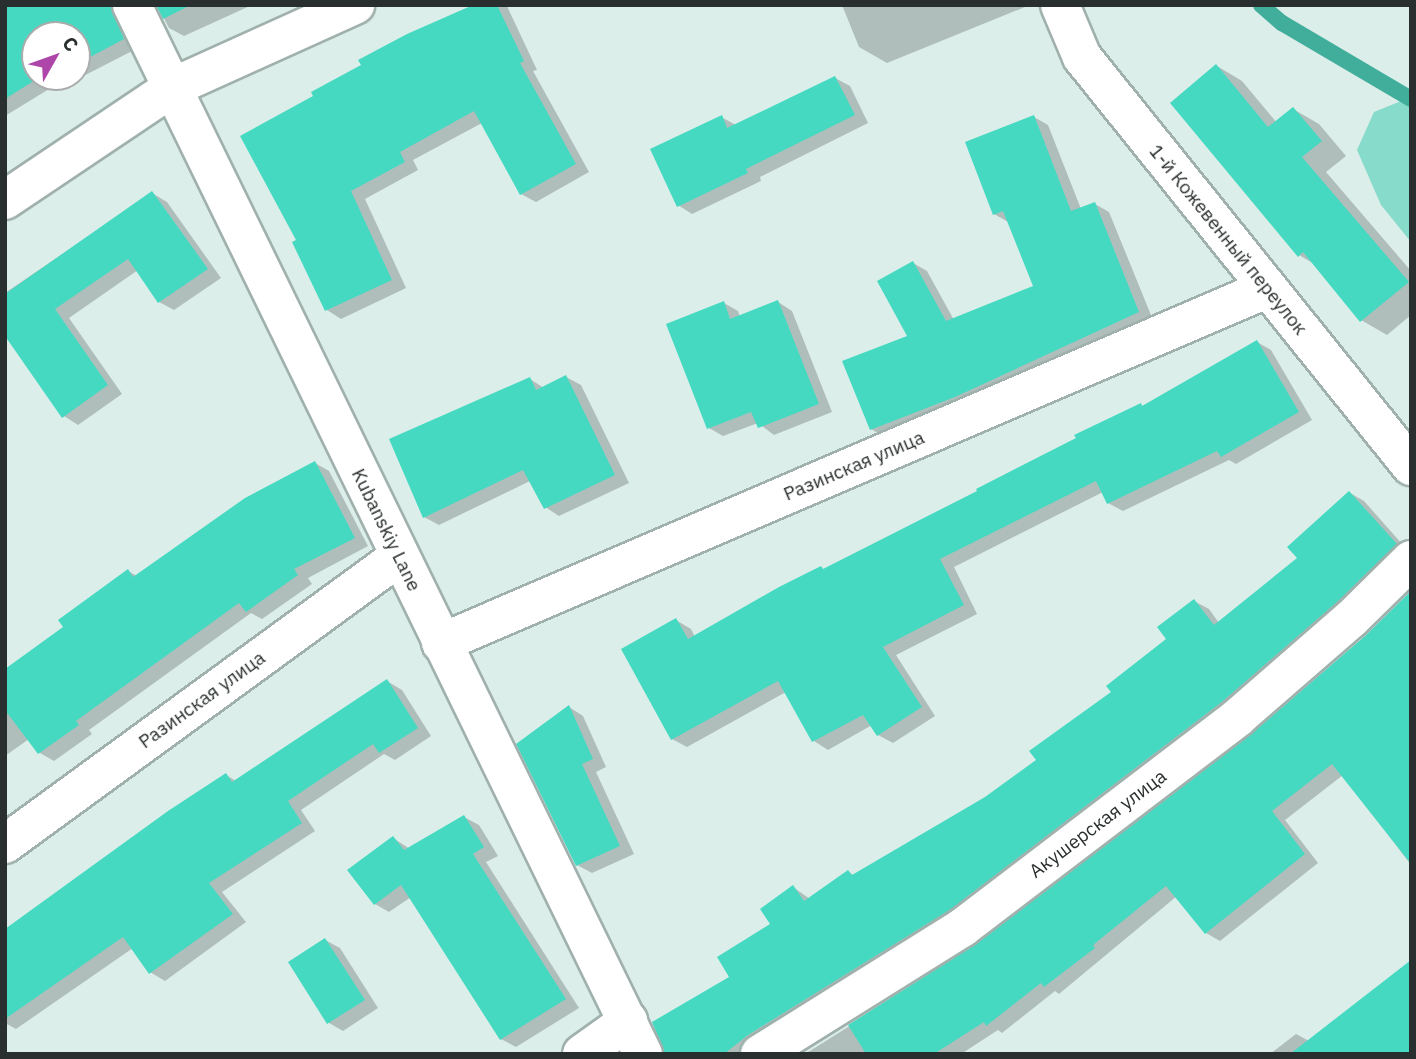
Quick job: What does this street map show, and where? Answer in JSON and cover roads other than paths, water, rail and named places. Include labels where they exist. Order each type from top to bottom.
[{"type":"street","name":"Kubanskiy Lane","points":[[132,5],[399,557],[636,1037]]},
{"type":"street","points":[[5,200],[173,87],[355,5]]},
{"type":"street","name":"1-й Кожевенный переулок","points":[[1060,5],[1082,57],[1411,466]]},
{"type":"street","name":"Разинская улица","points":[[441,643],[1266,289]]},
{"type":"street","name":"Разинская улица","points":[[5,844],[399,557]]},
{"type":"street","name":"Акушерская улица","points":[[760,1054],[963,927],[1237,718],[1351,619],[1411,561]]},
{"type":"street","points":[[582,1054],[636,1037]]},
{"type":"waterway","points":[[1261,5],[1282,23],[1411,99]]}]
